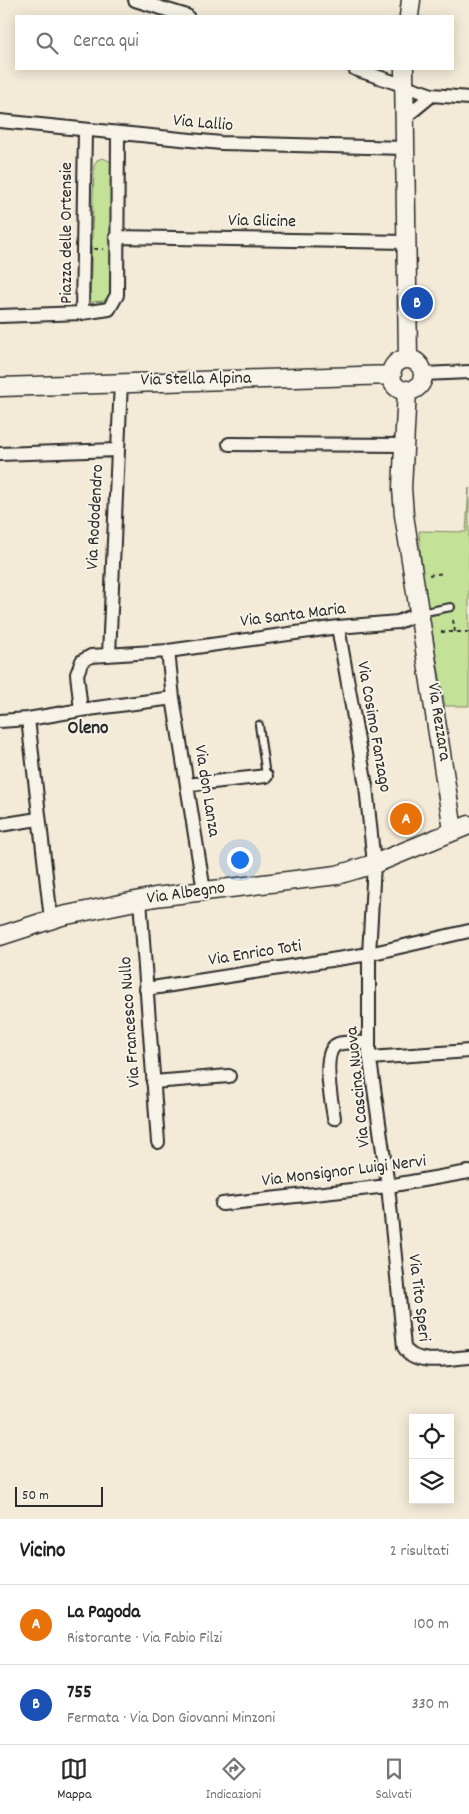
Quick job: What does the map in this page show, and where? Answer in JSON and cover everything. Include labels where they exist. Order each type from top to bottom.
[{"type":"street","points":[[136,0],[159,4],[185,15]]},
{"type":"street","points":[[409,15],[411,0]]},
{"type":"street","points":[[362,70],[403,76],[432,95],[469,98]]},
{"type":"street","points":[[403,76],[408,242],[408,359]]},
{"type":"street","points":[[403,119],[432,95]]},
{"type":"street","name":"Via Lallio","points":[[0,121],[85,131],[249,145],[404,148]]},
{"type":"street","name":"Piazza delle Ortensie","points":[[85,131],[82,313],[103,312],[114,303],[117,292],[118,134]]},
{"type":"street","name":"Via Glicine","points":[[116,243],[408,242]]},
{"type":"street","points":[[0,316],[82,313]]},
{"type":"street","points":[[408,359],[419,364],[423,374],[417,387],[407,390],[396,385],[392,375],[398,362],[408,359]]},
{"type":"street","points":[[423,374],[469,372]]},
{"type":"street","name":"Via Stella Alpina","points":[[0,386],[392,375]]},
{"type":"street","name":"Via Rododendro","points":[[109,655],[121,382]]},
{"type":"street","name":"Via Rezzara","points":[[407,390],[403,505],[420,613],[461,828]]},
{"type":"street","points":[[229,444],[405,445]]},
{"type":"street","points":[[0,454],[117,450]]},
{"type":"street","name":"Via Santa Maria","points":[[81,710],[77,674],[80,664],[85,658],[91,656],[168,651],[338,626],[398,622],[420,613]]},
{"type":"street","name":"Via Cosimo Fanzago","points":[[338,626],[366,786],[374,864],[369,954]]},
{"type":"street","name":"Via don Lanza","points":[[168,651],[173,698],[204,891]]},
{"type":"street","points":[[0,721],[28,719],[173,698]]},
{"type":"street","points":[[28,719],[38,820],[51,919]]},
{"type":"street","points":[[187,785],[266,776]]},
{"type":"street","points":[[0,825],[38,820]]},
{"type":"street","name":"Via Albegno","points":[[0,936],[51,919],[140,900],[320,878],[374,864],[461,828]]},
{"type":"street","name":"Via Francesco Nullo","points":[[140,900],[158,1142]]},
{"type":"street","name":"Via Enrico Toti","points":[[146,988],[369,954],[469,932]]},
{"type":"street","name":"Via Cascina Nuova","points":[[369,954],[370,1058],[388,1186]]},
{"type":"street","points":[[334,1118],[328,1062],[329,1052],[338,1044],[369,1043]]},
{"type":"street","points":[[370,1058],[469,1051]]},
{"type":"street","points":[[153,1082],[230,1076]]},
{"type":"street","name":"Via Monsignor Luigi Nervi","points":[[222,1204],[388,1186],[469,1172]]},
{"type":"street","name":"Via Tito Speri","points":[[388,1186],[405,1350],[410,1355],[420,1359],[469,1356]]},
{"type":"lane","points":[[420,613],[450,607]]},
{"type":"lane","points":[[259,725],[266,776]]},
{"type":"path","points":[[83,248],[116,243]]},
{"type":"path","points":[[423,576],[444,573]]},
{"type":"path","points":[[453,620],[455,632]]},
{"type":"path","points":[[441,632],[469,632]]},
{"type":"green space","points":[[103,158],[111,162],[114,169],[110,293],[106,301],[90,302],[94,166],[97,160]]},
{"type":"green space","points":[[469,488],[469,706],[445,706],[422,574],[419,531],[466,532]]},
{"type":"place","name":"755","points":[[417,303]]},
{"type":"place","name":"La Pagoda","points":[[406,819]]},
{"type":"district","name":"Oleno","points":[[88,729]]}]
